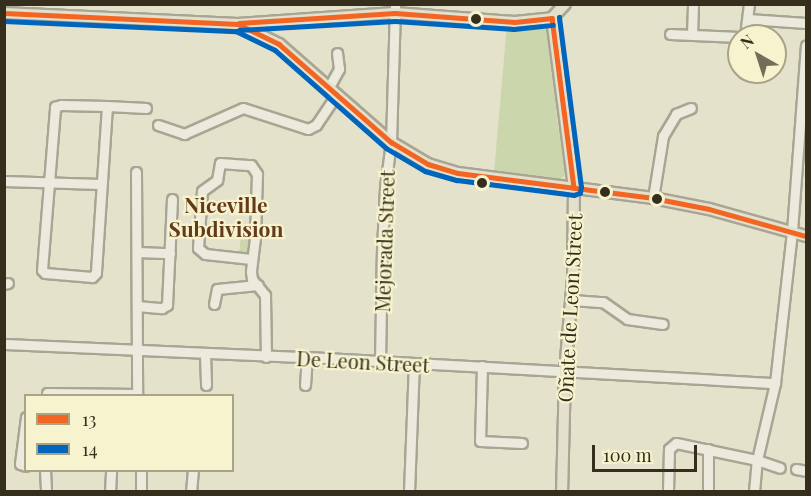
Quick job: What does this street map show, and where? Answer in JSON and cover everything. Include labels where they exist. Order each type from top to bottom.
[{"type":"main road","points":[[4,13],[238,24],[395,8],[515,22],[552,18],[565,4]]},
{"type":"main road","name":"Oñate de Leon Street","points":[[552,18],[574,188],[572,300],[565,372],[562,492]]},
{"type":"main road","points":[[238,24],[279,44],[391,142],[428,164],[458,173],[653,198],[709,209],[807,236]]},
{"type":"street","points":[[552,18],[553,4]]},
{"type":"street","points":[[692,34],[693,4]]},
{"type":"street","points":[[747,24],[749,4]]},
{"type":"street","name":"Mejorada Street","points":[[380,362],[384,192],[391,142],[395,8]]},
{"type":"street","points":[[748,19],[807,23]]},
{"type":"street","points":[[670,34],[727,36]]},
{"type":"street","points":[[754,492],[757,460],[775,383],[803,149],[807,46]]},
{"type":"street","points":[[158,125],[184,134],[243,108],[308,129],[316,125],[333,91],[339,69],[337,52]]},
{"type":"street","points":[[107,106],[100,184],[96,273],[92,277],[42,272],[55,107],[107,106],[146,108]]},
{"type":"street","points":[[653,198],[663,136],[676,114],[691,108]]},
{"type":"street","points":[[251,259],[204,254],[198,248],[202,191],[217,180],[220,163],[250,165],[257,174],[255,238],[251,259],[252,279],[265,295],[266,357]]},
{"type":"street","points":[[136,172],[137,394]]},
{"type":"street","points":[[4,182],[100,184]]},
{"type":"street","points":[[138,306],[162,308],[167,305],[172,199]]},
{"type":"street","points":[[136,252],[170,253]]},
{"type":"street","points":[[214,304],[217,288],[258,285]]},
{"type":"street","points":[[572,300],[603,302],[627,319],[663,324]]},
{"type":"street","name":"De Leon Street","points":[[4,344],[307,357],[775,383]]},
{"type":"street","points":[[205,354],[206,385]]},
{"type":"street","points":[[305,385],[307,357]]},
{"type":"street","points":[[409,492],[414,363]]},
{"type":"street","points":[[482,366],[480,441],[522,443]]},
{"type":"street","points":[[47,393],[92,394]]},
{"type":"street","points":[[24,433],[20,464],[24,465]]},
{"type":"street","points":[[668,492],[671,445],[676,443],[757,460],[780,468]]},
{"type":"street","points":[[708,449],[708,492]]},
{"type":"street","points":[[45,472],[46,492]]},
{"type":"street","points":[[110,492],[111,472]]},
{"type":"street","points":[[141,472],[141,492]]},
{"type":"street","points":[[191,492],[193,472]]},
{"type":"green space","points":[[507,25],[549,27],[557,119],[566,174],[559,181],[494,172]]},
{"type":"green space","points":[[241,233],[252,234],[250,255],[239,254]]},
{"type":"transit line","name":"13","points":[[4,13],[238,24],[279,44],[391,142],[428,164],[458,173],[653,198],[709,209],[806,236]]},
{"type":"transit line","name":"13","points":[[239,23],[395,13],[515,22],[552,18],[574,188]]},
{"type":"transit line","name":"14","points":[[4,21],[236,31],[275,50],[386,148],[425,171],[457,180],[574,195],[580,193],[581,187],[559,17]]},
{"type":"transit line","name":"14","points":[[239,30],[395,21],[514,29],[553,25]]},
{"type":"district","name":"Niceville Subdivision","points":[[226,216]]}]
